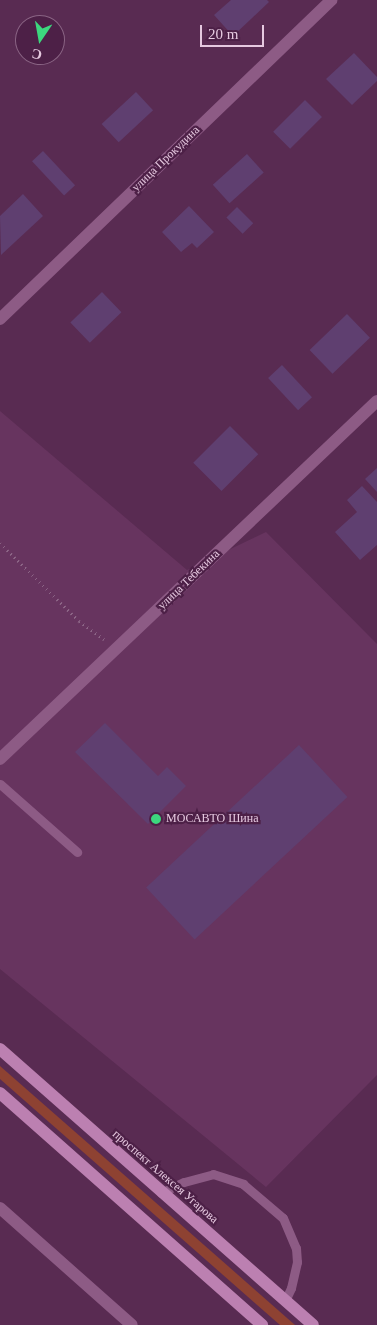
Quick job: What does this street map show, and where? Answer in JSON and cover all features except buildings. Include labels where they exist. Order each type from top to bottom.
[{"type":"main road","name":"проспект Алексея Угарова","points":[[0,1049],[313,1325]]},
{"type":"main road","points":[[0,1093],[262,1325]]},
{"type":"street","name":"улица Прокудина","points":[[0,319],[332,0]]},
{"type":"street","name":"улица Тебекина","points":[[0,759],[377,401]]},
{"type":"street","points":[[0,1208],[132,1325]]},
{"type":"lane","points":[[0,784],[77,852]]},
{"type":"lane","points":[[162,1192],[184,1182],[213,1174],[243,1184],[283,1218],[296,1248],[297,1262],[291,1288],[285,1301]]},
{"type":"path","points":[[0,543],[79,621],[117,648]]},
{"type":"shaded area","points":[[0,411],[187,570],[266,532],[377,644],[377,1075],[266,1187],[0,969]]},
{"type":"shaded area","points":[[0,1066],[295,1325],[280,1325],[0,1079]]},
{"type":"place","name":"МОСАВТО Шина","points":[[156,819]]}]
